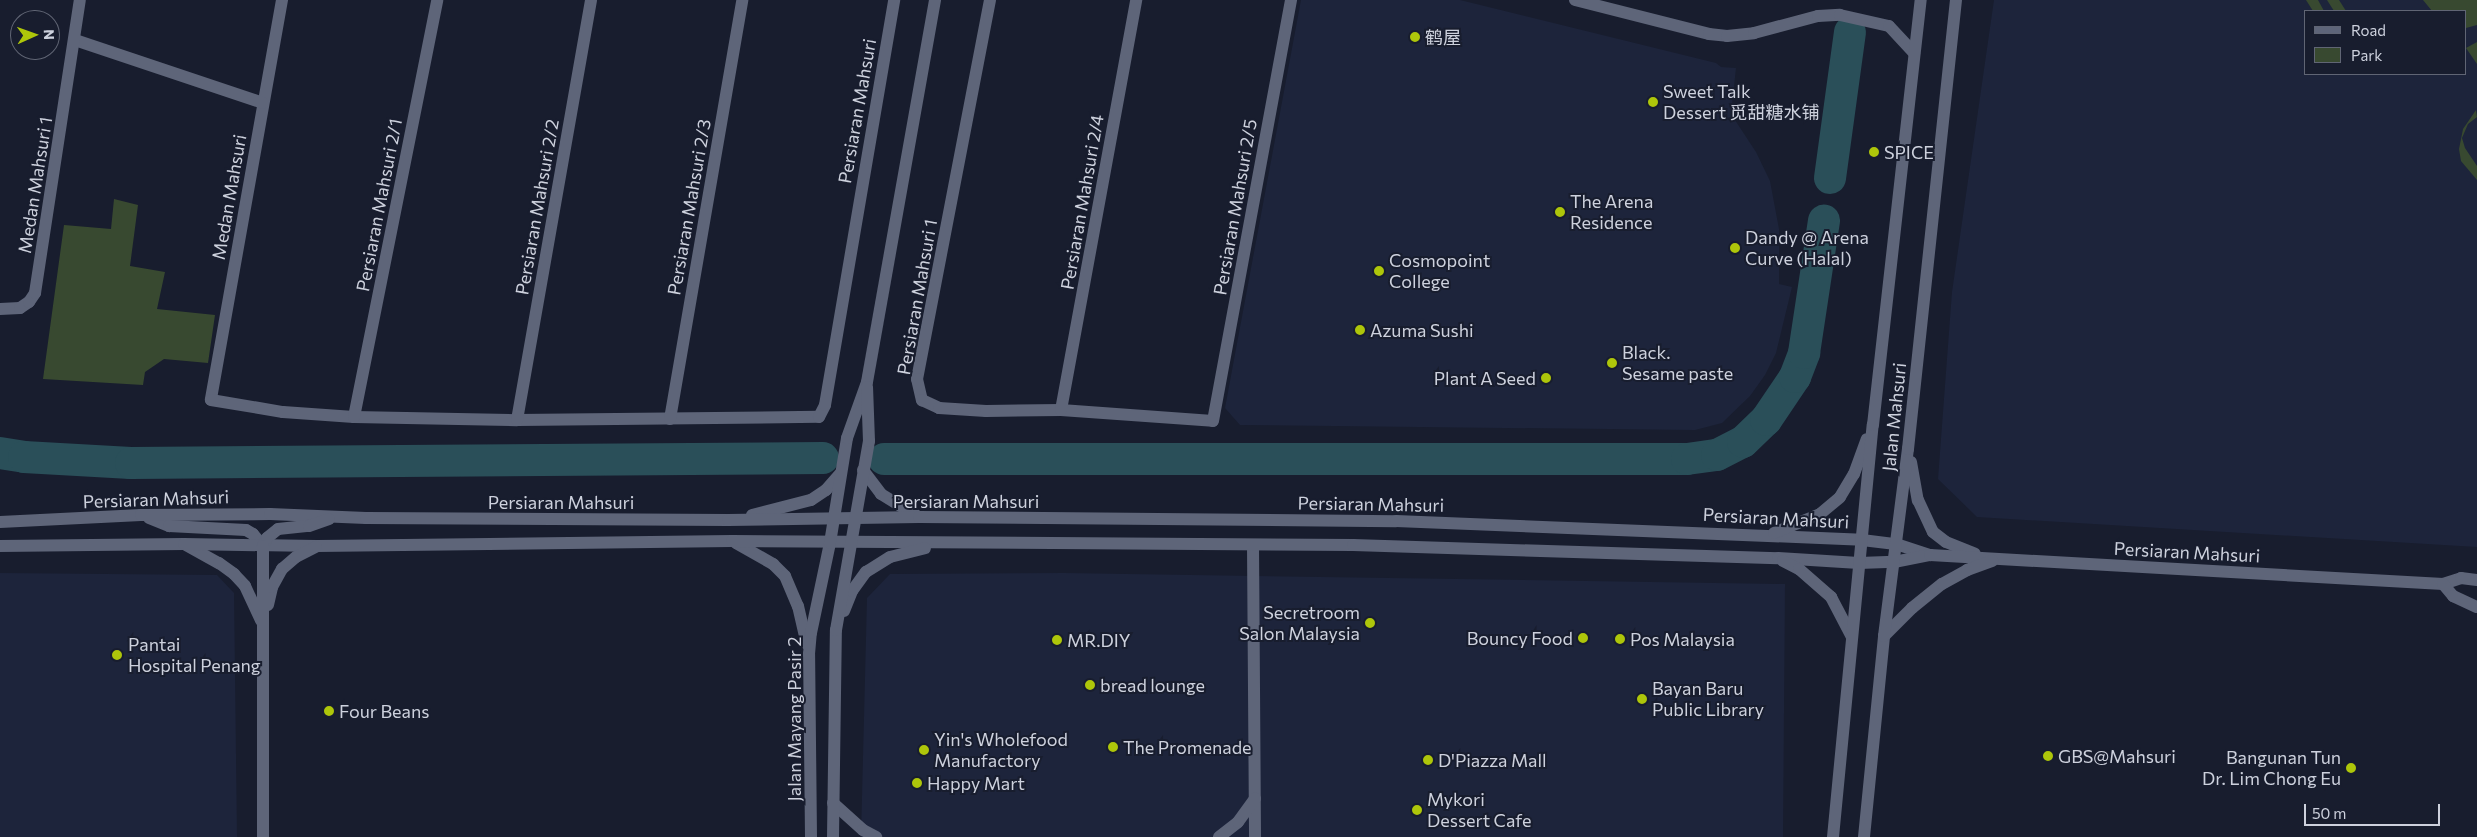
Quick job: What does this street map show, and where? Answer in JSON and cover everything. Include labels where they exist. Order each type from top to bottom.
[{"type":"street","name":"Medan Mahsuri 1","points":[[0,309],[20,308],[29,302],[35,293],[80,0]]},
{"type":"street","name":"Medan Mahsuri","points":[[282,0],[211,400],[283,412],[354,417]]},
{"type":"street","name":"Persiaran Mahsuri 2/1","points":[[354,417],[437,0]]},
{"type":"street","name":"Persiaran Mahsuri 2/2","points":[[517,420],[591,0]]},
{"type":"street","name":"Persiaran Mahsuri 2/3","points":[[670,419],[742,0]]},
{"type":"street","name":"Persiaran Mahsuri","points":[[670,419],[819,416],[825,405],[894,0]]},
{"type":"street","name":"Persiaran Mahsuri 1","points":[[833,520],[850,427],[867,382],[935,0]]},
{"type":"street","name":"Persiaran Mahsuri 1","points":[[990,0],[917,379],[922,400],[938,408],[986,411],[1061,410],[1213,421]]},
{"type":"street","name":"Persiaran Mahsuri 2/4","points":[[1061,410],[1136,0]]},
{"type":"street","name":"Persiaran Mahsuri 2/5","points":[[1213,421],[1291,0]]},
{"type":"street","points":[[1575,0],[1709,34],[1727,36],[1754,33],[1818,16],[1840,15],[1889,26],[1914,54]]},
{"type":"street","name":"Jalan Mahsuri","points":[[1832,837],[1873,425],[1921,0]]},
{"type":"street","name":"Jalan Mahsuri","points":[[1864,837],[1884,636],[1908,449],[1956,0]]},
{"type":"street","points":[[75,40],[263,103]]},
{"type":"street","name":"Persiaran Mahsuri 1","points":[[849,543],[869,441],[867,382]]},
{"type":"street","points":[[354,417],[517,420],[670,419]]},
{"type":"street","points":[[1770,535],[1820,514],[1840,496],[1854,474],[1873,425]]},
{"type":"street","points":[[1908,449],[1918,500],[1933,532],[1946,542],[1965,551],[1997,560]]},
{"type":"street","points":[[863,470],[881,494],[919,517]]},
{"type":"street","points":[[728,520],[811,500],[826,490],[841,473]]},
{"type":"street","name":"Persiaran Mahsuri","points":[[0,522],[141,515],[270,514],[728,520],[833,520],[919,517],[1396,520],[1862,540],[1896,544],[1930,556]]},
{"type":"street","points":[[141,515],[169,526],[246,530],[253,534],[263,546]]},
{"type":"street","points":[[262,837],[263,546],[268,538],[278,529],[309,526],[337,516]]},
{"type":"street","name":"Jalan Mayang Pasir 2","points":[[812,837],[809,654],[833,520]]},
{"type":"street","points":[[732,541],[759,554],[785,576],[798,606],[809,654]]},
{"type":"street","name":"Persiaran Mahsuri","points":[[0,546],[184,544],[317,546],[732,541],[1401,547],[1778,558],[1859,563],[1894,562],[1930,556],[2443,584],[2461,578],[2477,580]]},
{"type":"street","points":[[833,837],[836,630],[849,543]]},
{"type":"street","points":[[836,630],[852,591],[866,572],[890,557],[944,543]]},
{"type":"street","points":[[184,544],[219,562],[234,574],[245,586],[263,625]]},
{"type":"street","points":[[1252,545],[1255,837]]},
{"type":"street","points":[[263,625],[272,587],[282,569],[296,557],[317,546]]},
{"type":"street","points":[[1778,558],[1799,569],[1831,597],[1852,637]]},
{"type":"street","points":[[1884,636],[1912,608],[1942,584],[1967,570],[1997,560]]},
{"type":"street","points":[[2443,584],[2453,596],[2477,607]]},
{"type":"street","points":[[1219,837],[1238,822],[1255,799]]},
{"type":"street","points":[[833,803],[863,830],[876,837]]},
{"type":"shaded area","points":[[1301,0],[1460,0],[1716,63],[1721,67],[1736,68],[1731,114],[1756,152],[1770,181],[1779,229],[1779,284],[1792,287],[1776,353],[1765,375],[1750,396],[1722,423],[1695,430],[1240,425],[1225,408]]},
{"type":"shaded area","points":[[1994,0],[2477,0],[2477,547],[1977,517],[1938,479],[1952,292]]},
{"type":"shaded area","name":"Pantai Hospital Penang","points":[[0,573],[217,575],[234,593],[237,837],[0,837]]},
{"type":"shaded area","points":[[1064,573],[1785,584],[1783,837],[861,837],[867,598],[890,574]]},
{"type":"green space","points":[[2306,0],[2318,0],[2323,10],[2312,10]]},
{"type":"green space","points":[[2327,0],[2339,0],[2345,10],[2333,10]]},
{"type":"green space","points":[[2423,0],[2477,0],[2477,25],[2467,28],[2467,10],[2431,10]]},
{"type":"green space","points":[[2477,42],[2477,64],[2467,49],[2467,47]]},
{"type":"green space","points":[[2476,110],[2477,117],[2468,124],[2462,138],[2465,148],[2477,166],[2477,180],[2461,161],[2459,149],[2463,129]]},
{"type":"green space","points":[[114,199],[138,205],[130,266],[165,272],[157,309],[215,315],[208,363],[164,359],[145,372],[143,385],[43,379],[64,225],[111,229]]},
{"type":"waterway","points":[[1830,178],[1850,32]]},
{"type":"waterway","points":[[884,459],[1687,459],[1717,455],[1743,442],[1766,420],[1795,377],[1804,353],[1824,220]]},
{"type":"waterway","points":[[0,453],[24,457],[131,463],[823,458]]},
{"type":"place","name":"鹤屋","points":[[1415,37]]},
{"type":"place","name":"Sweet Talk Dessert 觅甜糖水铺","points":[[1653,102]]},
{"type":"place","name":"SPICE","points":[[1874,152]]},
{"type":"place","name":"The Arena Residence","points":[[1560,212]]},
{"type":"place","name":"Dandy @ Arena Curve (Halal)","points":[[1735,248]]},
{"type":"place","name":"Cosmopoint College","points":[[1379,271]]},
{"type":"place","name":"Azuma Sushi","points":[[1360,330]]},
{"type":"place","name":"Black. Sesame paste","points":[[1612,363]]},
{"type":"place","name":"Plant A Seed","points":[[1546,378]]},
{"type":"place","name":"Secretroom Salon Malaysia","points":[[1370,623]]},
{"type":"place","name":"Bouncy Food","points":[[1583,638]]},
{"type":"place","name":"Pos Malaysia","points":[[1620,639]]},
{"type":"place","name":"MR.DIY","points":[[1057,640]]},
{"type":"place","name":"Pantai Hospital Penang","points":[[117,655]]},
{"type":"place","name":"bread lounge","points":[[1090,685]]},
{"type":"place","name":"Bayan Baru Public Library","points":[[1642,699]]},
{"type":"place","name":"Four Beans","points":[[329,711]]},
{"type":"place","name":"The Promenade","points":[[1113,747]]},
{"type":"place","name":"Yin's Wholefood Manufactory","points":[[924,750]]},
{"type":"place","name":"GBS@Mahsuri","points":[[2048,756]]},
{"type":"place","name":"D'Piazza Mall","points":[[1428,760]]},
{"type":"place","name":"Bangunan Tun Dr. Lim Chong Eu","points":[[2351,768]]},
{"type":"place","name":"Happy Mart","points":[[917,783]]},
{"type":"place","name":"Mykori Dessert Cafe","points":[[1417,810]]}]
